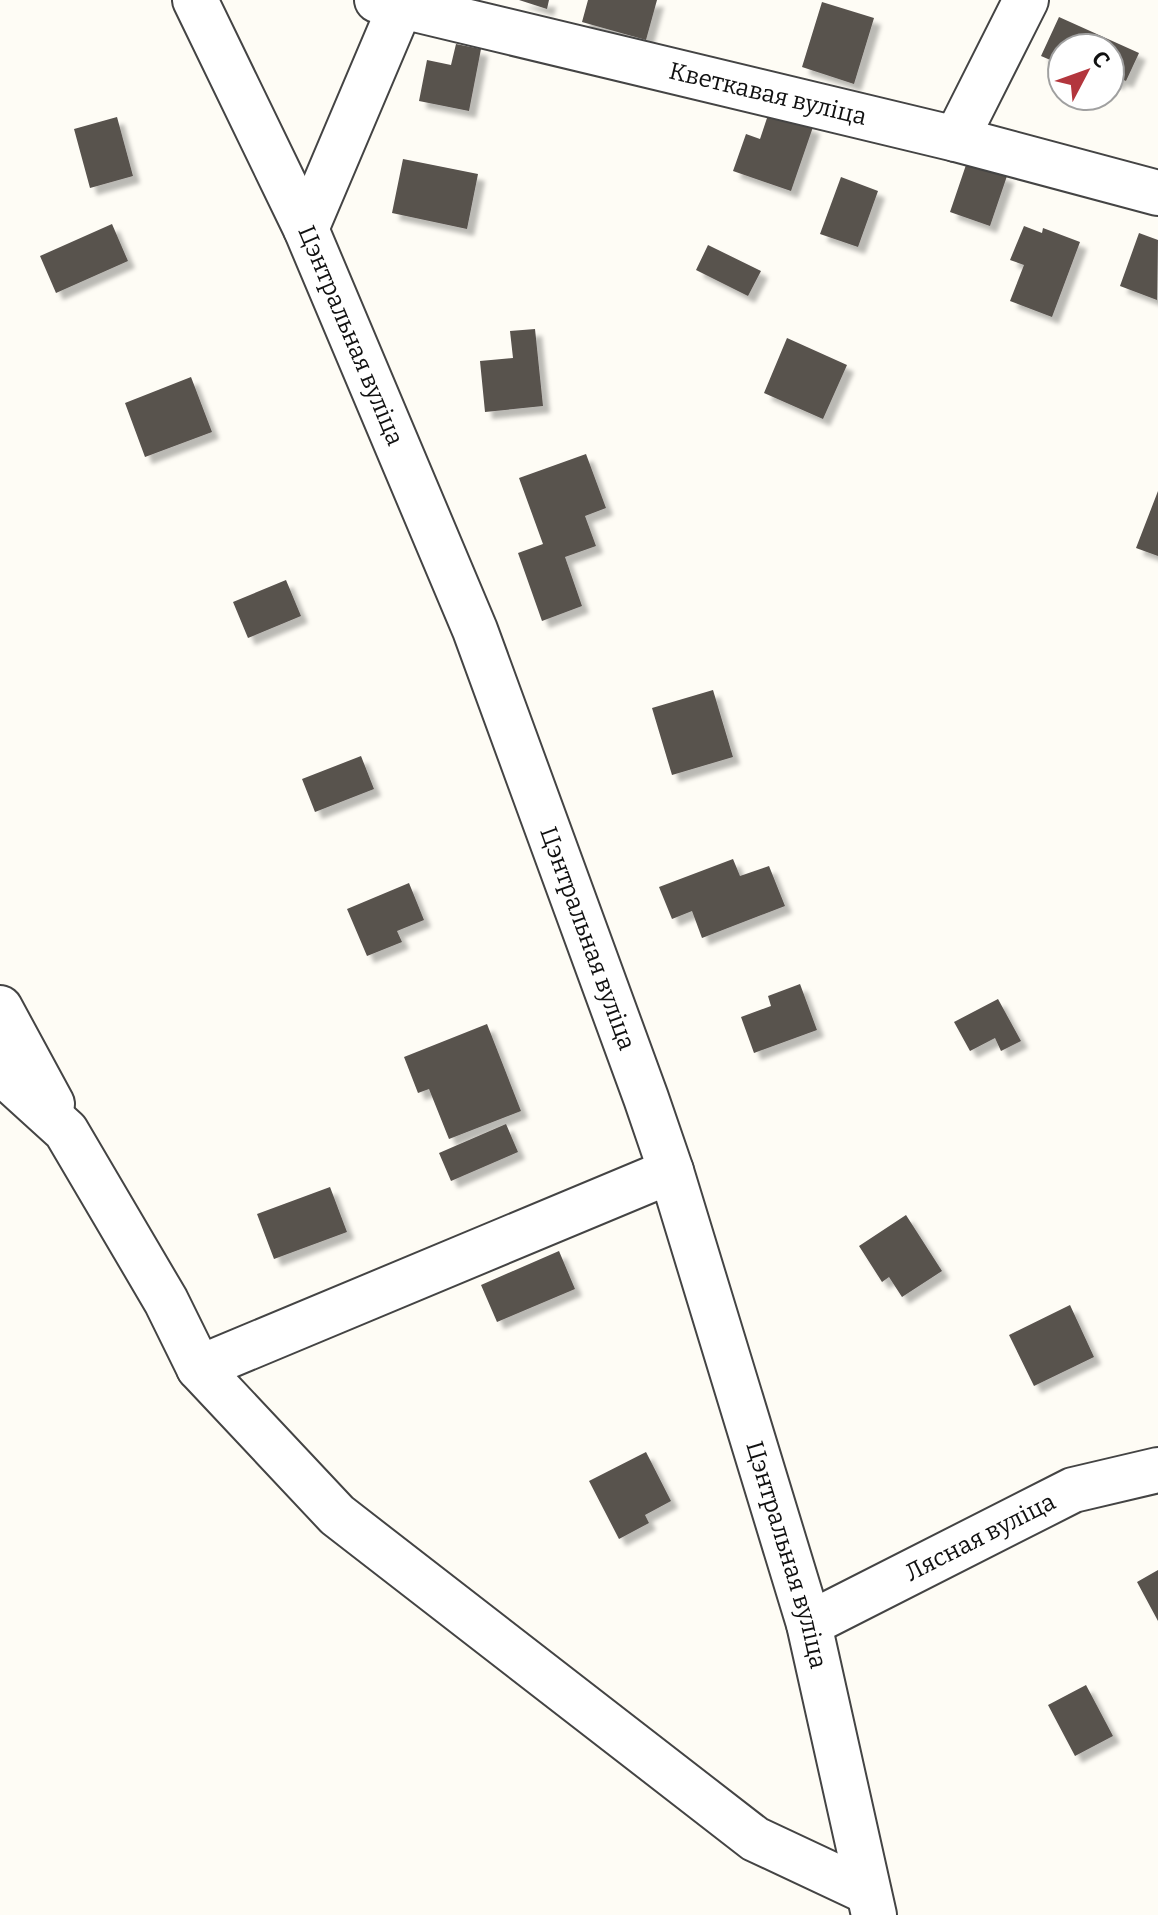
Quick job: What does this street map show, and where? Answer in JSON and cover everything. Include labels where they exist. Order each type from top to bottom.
[{"type":"street","name":"Цэнтральная вуліца","points":[[195,0],[306,229],[475,630],[671,1171],[809,1624],[871,1904]]},
{"type":"street","points":[[956,139],[1026,0]]},
{"type":"street","points":[[306,229],[389,3]]},
{"type":"street","name":"Кветкавая вуліца","points":[[389,3],[956,139],[1158,193]]},
{"type":"street","points":[[0,1008],[66,1131],[166,1301],[199,1368],[337,1515],[755,1839],[871,1904]]},
{"type":"street","points":[[0,1071],[66,1131]]},
{"type":"street","points":[[199,1368],[671,1171]]},
{"type":"street","name":"Лясная вуліца","points":[[809,1624],[1073,1490],[1158,1470]]},
{"type":"building","points":[[519,0],[549,0],[547,9]]},
{"type":"building","points":[[588,0],[657,0],[646,40],[582,22]]},
{"type":"building","points":[[822,2],[874,18],[854,84],[802,67]]},
{"type":"building","points":[[1059,17],[1092,32],[1052,32]]},
{"type":"building","points":[[456,44],[481,49],[469,111],[419,101],[427,60],[451,65]]},
{"type":"building","points":[[1126,47],[1139,53],[1126,81]]},
{"type":"building","points":[[769,112],[813,127],[791,191],[733,171],[746,134],[760,139]]},
{"type":"building","points":[[117,117],[133,176],[90,188],[74,129]]},
{"type":"building","points":[[403,159],[478,174],[467,229],[392,213]]},
{"type":"building","points":[[967,162],[1007,176],[990,226],[950,212]]},
{"type":"building","points":[[841,177],[878,191],[858,247],[820,234]]},
{"type":"building","points":[[112,224],[128,261],[56,293],[40,256]]},
{"type":"building","points":[[1024,226],[1042,233],[1043,228],[1080,242],[1052,317],[1010,301],[1024,265],[1010,260]]},
{"type":"building","points":[[1139,233],[1158,240],[1157,300],[1120,286]]},
{"type":"building","points":[[708,245],[761,271],[748,296],[696,270]]},
{"type":"building","points":[[535,329],[543,406],[485,412],[480,361],[513,358],[510,331]]},
{"type":"building","points":[[787,338],[847,365],[823,419],[764,393]]},
{"type":"building","points":[[191,377],[212,432],[145,457],[125,403]]},
{"type":"building","points":[[586,454],[606,508],[585,516],[596,546],[565,557],[582,606],[542,621],[518,553],[543,544],[519,478]]},
{"type":"building","points":[[1158,491],[1158,556],[1136,548]]},
{"type":"building","points":[[286,580],[301,616],[248,638],[233,602]]},
{"type":"building","points":[[713,690],[733,757],[672,775],[652,708]]},
{"type":"building","points":[[361,756],[374,789],[315,812],[302,779]]},
{"type":"building","points":[[733,859],[740,876],[769,866],[785,906],[702,938],[692,911],[672,919],[659,887]]},
{"type":"building","points":[[409,883],[424,920],[397,931],[402,942],[367,956],[347,909]]},
{"type":"building","points":[[800,984],[817,1030],[754,1053],[741,1017],[771,1006],[768,996]]},
{"type":"building","points":[[998,999],[1021,1041],[1001,1051],[995,1038],[970,1051],[954,1022]]},
{"type":"building","points":[[487,1024],[521,1111],[449,1139],[429,1089],[418,1093],[404,1057]]},
{"type":"building","points":[[506,1124],[518,1152],[451,1181],[439,1153]]},
{"type":"building","points":[[330,1187],[347,1232],[274,1259],[257,1214]]},
{"type":"building","points":[[906,1215],[942,1271],[902,1297],[889,1277],[882,1282],[859,1246]]},
{"type":"building","points":[[559,1251],[575,1289],[497,1322],[481,1285]]},
{"type":"building","points":[[1070,1305],[1094,1357],[1034,1386],[1009,1335]]},
{"type":"building","points":[[646,1452],[671,1501],[645,1515],[649,1523],[619,1539],[589,1481]]},
{"type":"building","points":[[1158,1570],[1158,1621],[1137,1582]]},
{"type":"building","points":[[1086,1685],[1113,1736],[1075,1756],[1048,1705]]}]
